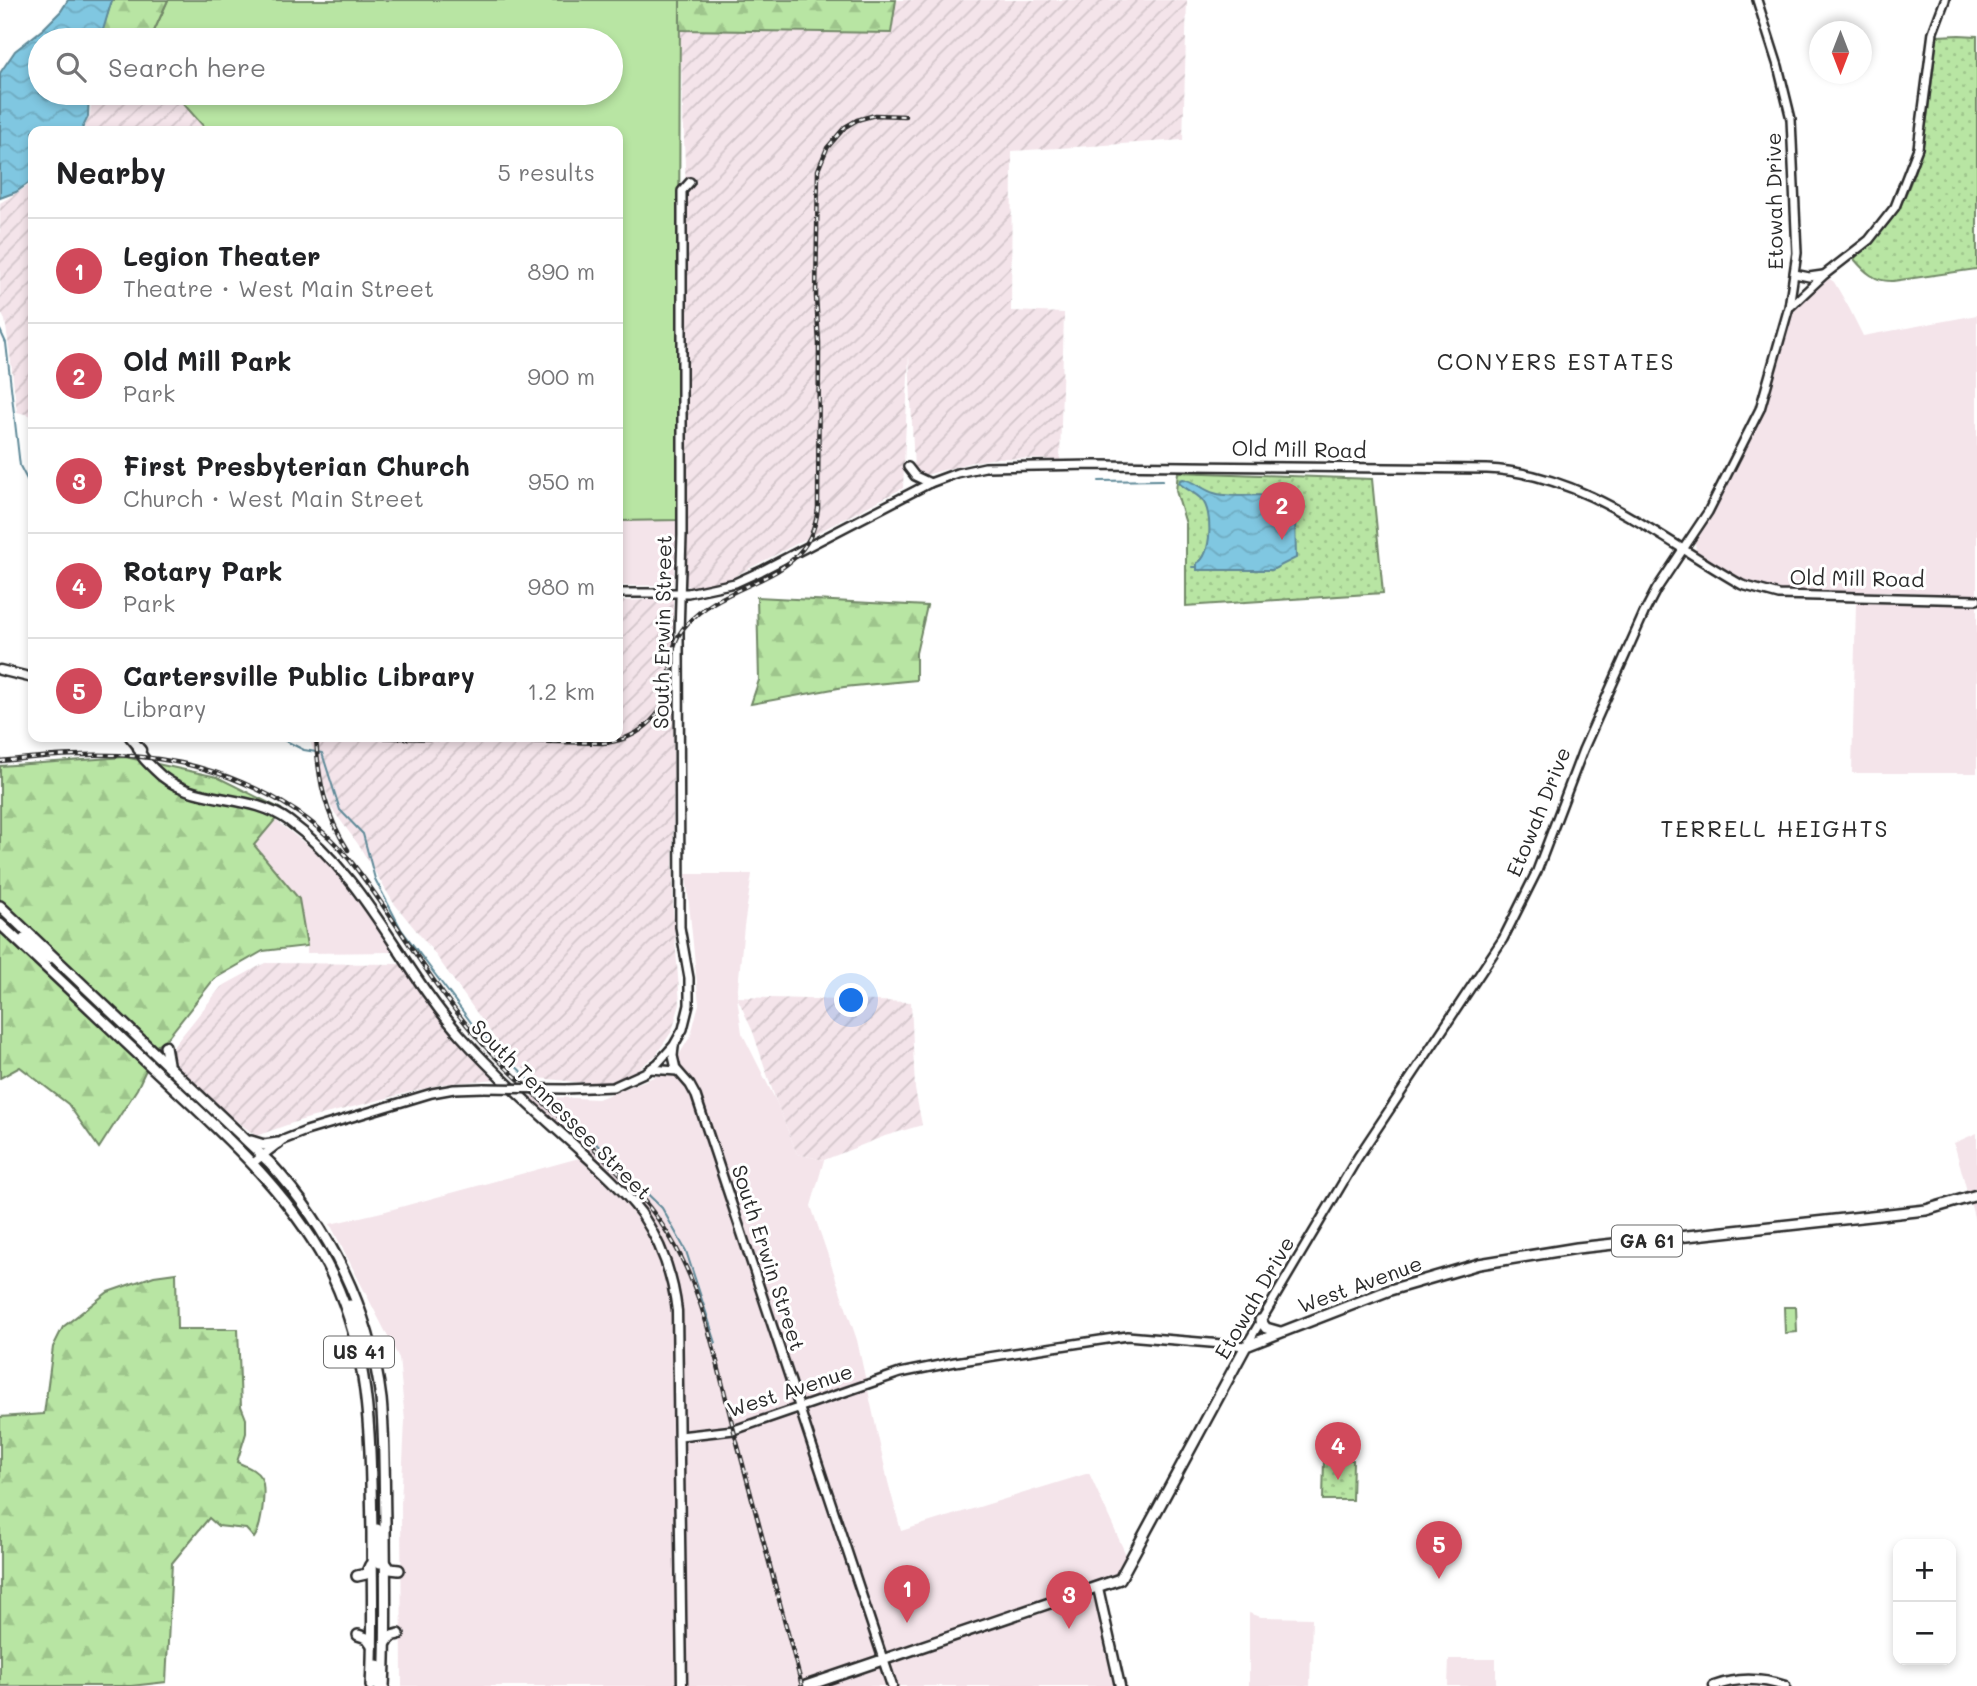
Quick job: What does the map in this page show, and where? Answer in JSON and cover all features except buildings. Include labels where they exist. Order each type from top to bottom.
[{"type":"main road","points":[[0,670],[28,677]]},
{"type":"main road","name":"South Tennessee Street","points":[[134,742],[150,765],[176,787],[267,808],[294,825],[329,855],[351,879],[451,1024],[491,1067],[609,1178],[637,1208],[662,1252],[676,1301],[680,1436],[681,1686]]},
{"type":"main road","name":"US 41","points":[[0,906],[244,1137],[301,1221],[333,1277],[357,1342],[370,1418],[371,1686]]},
{"type":"main road","points":[[0,916],[33,947],[65,968]]},
{"type":"main road","name":"US 41","points":[[0,923],[197,1110],[257,1159],[280,1174],[305,1204],[338,1259],[356,1299],[370,1342],[381,1401],[386,1643],[384,1686]]},
{"type":"main road","points":[[44,965],[74,984],[195,1098],[221,1115]]},
{"type":"main road","points":[[165,1046],[168,1065]]},
{"type":"main road","points":[[244,1137],[261,1144],[279,1142],[275,1157],[280,1174]]},
{"type":"main road","points":[[257,1159],[296,1205],[356,1299]]},
{"type":"main road","name":"West Avenue","points":[[1246,1346],[1405,1285],[1479,1264],[1577,1248],[1917,1211],[1941,1207],[1977,1195]]},
{"type":"main road","points":[[333,1277],[342,1289],[362,1334],[373,1384],[377,1532],[385,1586]]},
{"type":"main road","points":[[1260,1320],[1266,1328],[1282,1333]]},
{"type":"main road","name":"Etowah Drive","points":[[1098,1588],[1120,1579],[1246,1346]]},
{"type":"main road","points":[[357,1576],[367,1573],[372,1556]]},
{"type":"main road","points":[[385,1562],[390,1569],[398,1570]]},
{"type":"main road","points":[[806,1686],[1098,1588],[1120,1686]]},
{"type":"main road","points":[[386,1643],[391,1636],[399,1634]]},
{"type":"main road","points":[[358,1635],[367,1637],[372,1646]]},
{"type":"main road","points":[[372,1635],[378,1686]]},
{"type":"main road","points":[[883,1659],[892,1686]]},
{"type":"main road","points":[[1714,1686],[1748,1679],[1765,1680],[1785,1686]]},
{"type":"street","name":"Etowah Drive","points":[[1246,1346],[1358,1157],[1503,939],[1537,871],[1583,750],[1644,613],[1656,590],[1708,513],[1760,409],[1789,307],[1795,274],[1796,222],[1791,119],[1774,53],[1756,0]]},
{"type":"street","points":[[1789,307],[1874,235],[1895,207],[1920,141],[1933,32],[1945,0]]},
{"type":"street","name":"South Erwin Street","points":[[690,182],[682,191],[680,594],[680,929],[690,996],[686,1020],[663,1058],[690,1085],[695,1096],[883,1659]]},
{"type":"street","points":[[1795,274],[1812,277],[1824,275]]},
{"type":"street","points":[[1795,274],[1811,286]]},
{"type":"street","name":"Old Mill Road","points":[[623,593],[680,594],[715,588],[751,576],[930,483],[965,471],[1009,464],[1504,470],[1541,477],[1576,489],[1742,585],[1779,595],[1977,600]]},
{"type":"street","points":[[908,467],[918,478],[930,483]]},
{"type":"street","points":[[650,1069],[678,1072],[674,1060],[675,1042]]},
{"type":"street","points":[[257,1159],[279,1142],[306,1131],[432,1093],[484,1088],[613,1087],[633,1080],[663,1058]]},
{"type":"street","name":"West Avenue","points":[[680,1436],[729,1431],[918,1369],[1117,1337],[1157,1337],[1246,1346]]},
{"type":"shaded area","points":[[896,0],[1187,0],[1183,140],[1012,151],[1011,311],[1064,313],[1060,460],[998,458],[926,475],[914,471],[909,354],[903,488],[727,580],[690,588],[685,583],[686,192],[680,30],[891,33]]},
{"type":"shaded area","points":[[91,105],[185,105],[203,126],[85,126]]},
{"type":"shaded area","points":[[28,186],[28,415],[17,412],[5,320],[0,311],[0,203]]},
{"type":"shaded area","points":[[1827,277],[1834,282],[1863,336],[1977,315],[1977,595],[1887,591],[1779,591],[1746,582],[1696,551],[1695,542],[1723,493],[1763,409],[1796,304],[1818,282]]},
{"type":"shaded area","points":[[678,520],[673,585],[623,586],[623,521]]},
{"type":"shaded area","points":[[673,599],[673,910],[680,1004],[672,1031],[656,1055],[616,1086],[538,1078],[511,1061],[432,950],[393,902],[358,844],[332,809],[311,742],[623,742],[623,601]]},
{"type":"shaded area","points":[[1856,603],[1977,604],[1977,773],[1852,773]]},
{"type":"shaded area","points":[[275,820],[330,863],[368,909],[392,952],[307,953],[307,945],[253,845]]},
{"type":"shaded area","points":[[686,874],[752,874],[737,997],[742,1033],[776,1101],[797,1154],[824,1160],[811,1206],[857,1340],[901,1531],[1089,1473],[1127,1557],[1104,1592],[1116,1686],[402,1686],[401,1503],[405,1421],[399,1358],[330,1224],[590,1155],[527,1096],[598,1099],[664,1073],[678,1057],[691,1035],[699,1004]]},
{"type":"shaded area","points":[[265,963],[400,964],[497,1079],[442,1084],[298,1121],[256,1136],[181,1077],[168,1053],[221,987]]},
{"type":"shaded area","points":[[737,997],[911,1002],[915,1089],[922,1125],[824,1160],[797,1154],[753,1032]]},
{"type":"shaded area","points":[[1977,1133],[1977,1228],[1954,1143]]},
{"type":"shaded area","points":[[1249,1613],[1261,1617],[1312,1618],[1310,1686],[1249,1686]]},
{"type":"shaded area","points":[[1449,1659],[1496,1659],[1496,1686],[1448,1686]]},
{"type":"green space","points":[[112,0],[168,0],[155,28],[103,28]]},
{"type":"green space","points":[[168,0],[680,0],[678,520],[623,521],[623,126],[203,126],[185,105],[623,105],[623,28],[155,28]]},
{"type":"green space","points":[[680,0],[896,0],[891,33],[680,30]]},
{"type":"green space","points":[[1937,36],[1977,36],[1977,269],[1893,281],[1881,280],[1866,272],[1854,259],[1891,220],[1913,177],[1925,131]]},
{"type":"green space","points":[[1178,472],[1372,479],[1383,593],[1186,606],[1186,524],[1176,491]]},
{"type":"green space","points":[[757,597],[927,606],[916,653],[916,680],[844,687],[751,704],[759,680]]},
{"type":"green space","points":[[125,757],[217,777],[281,809],[254,845],[299,899],[307,946],[263,951],[214,979],[169,1036],[158,1044],[137,1089],[99,1148],[68,1104],[20,1067],[0,1078],[0,766]]},
{"type":"green space","points":[[176,1273],[177,1329],[238,1329],[241,1406],[246,1419],[246,1433],[237,1462],[256,1472],[263,1483],[257,1534],[254,1538],[246,1529],[218,1526],[209,1518],[172,1563],[166,1682],[131,1686],[0,1686],[0,1417],[44,1414],[53,1347],[63,1327],[108,1292],[154,1276]]},
{"type":"green space","points":[[1784,1307],[1796,1307],[1797,1332],[1785,1333]]},
{"type":"green space","points":[[1324,1460],[1353,1460],[1352,1500],[1323,1500]]},
{"type":"water","points":[[68,0],[112,0],[104,28],[44,28]]},
{"type":"water","points":[[28,41],[28,105],[88,105],[88,117],[84,126],[28,126],[28,184],[0,198],[0,73],[15,51]]},
{"type":"water","points":[[1183,479],[1222,495],[1265,495],[1282,498],[1295,515],[1296,558],[1272,570],[1197,570],[1197,563],[1206,552],[1208,543],[1208,514],[1202,500],[1179,483]]},
{"type":"waterway","points":[[0,330],[6,343],[20,466],[28,481]]},
{"type":"waterway","points":[[1099,481],[1163,480]]},
{"type":"waterway","points":[[288,742],[304,750],[322,753],[340,810],[363,834],[375,879],[401,929],[473,1025],[535,1085]]},
{"type":"waterway","points":[[542,1091],[662,1208],[686,1251],[716,1343]]},
{"type":"railway","points":[[623,739],[646,725],[661,707],[669,684],[677,638],[687,624],[724,597],[784,566],[800,552],[812,533],[818,508],[818,170],[827,148],[845,127],[875,115],[905,116]]},
{"type":"railway","points":[[316,742],[328,810],[348,850]]},
{"type":"railway","points":[[562,742],[608,742]]},
{"type":"railway","points":[[0,761],[107,755],[142,757],[199,768],[256,788],[282,803],[307,819],[349,859],[465,1023],[509,1071],[590,1145],[641,1197],[663,1226],[681,1257],[699,1299],[712,1342],[802,1686]]},
{"type":"place","name":"Old Mill Park","points":[[1282,540]]},
{"type":"place","name":"Rotary Park","points":[[1338,1480]]},
{"type":"place","name":"Cartersville Public Library","points":[[1439,1579]]},
{"type":"place","name":"Legion Theater","points":[[907,1623]]},
{"type":"place","name":"First Presbyterian Church","points":[[1069,1629]]},
{"type":"district","name":"CONYERS ESTATES","points":[[1556,362]]},
{"type":"district","name":"TERRELL HEIGHTS","points":[[1775,829]]}]
